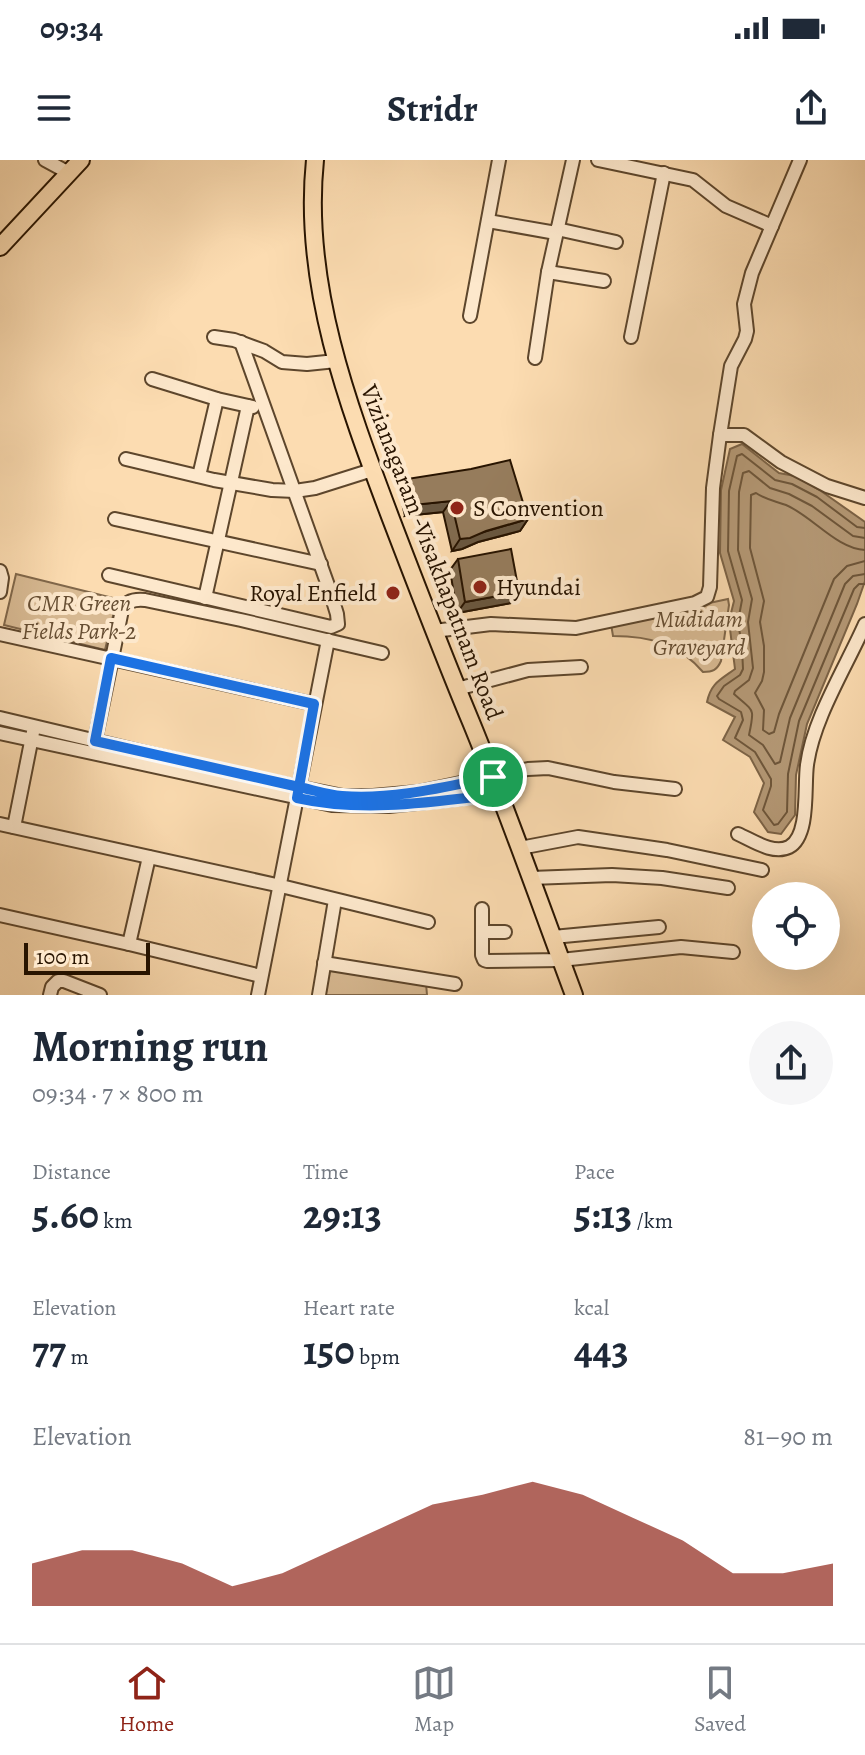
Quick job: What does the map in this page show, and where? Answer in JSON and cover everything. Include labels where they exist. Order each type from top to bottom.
[{"type":"main road","points":[[0,247],[81,160]]},
{"type":"main road","name":"Vizianagaram -Visakhapatnam Road","points":[[315,160],[314,220],[320,287],[340,377],[372,470],[500,794],[561,960],[569,994]]},
{"type":"street","points":[[45,160],[69,173]]},
{"type":"street","points":[[470,316],[499,160]]},
{"type":"street","points":[[535,358],[548,272],[573,160]]},
{"type":"street","points":[[598,160],[693,180],[726,206],[772,226]]},
{"type":"street","points":[[434,631],[491,624],[576,628],[707,597],[710,587],[713,488],[731,366],[747,331],[744,304],[800,160]]},
{"type":"street","points":[[631,337],[664,173]]},
{"type":"street","points":[[488,221],[616,242]]},
{"type":"street","points":[[548,272],[604,281]]},
{"type":"street","points":[[214,337],[241,342],[282,362],[307,364],[336,361]]},
{"type":"street","points":[[109,575],[336,627],[337,614],[321,564],[241,342]]},
{"type":"street","points":[[152,379],[217,399],[264,409]]},
{"type":"street","points":[[199,476],[217,399]]},
{"type":"street","points":[[205,598],[248,406]]},
{"type":"street","points":[[720,435],[744,435],[792,468],[827,486],[865,498]]},
{"type":"street","points":[[126,459],[272,490],[315,488],[372,470]]},
{"type":"street","points":[[115,519],[321,564]]},
{"type":"street","points":[[0,571],[0,592]]},
{"type":"street","points":[[95,741],[122,610],[138,599],[382,653]]},
{"type":"street","points":[[738,834],[772,849],[788,847],[796,841],[803,820],[812,740],[865,624]]},
{"type":"street","points":[[0,634],[314,704]]},
{"type":"street","points":[[258,995],[328,640]]},
{"type":"street","points":[[457,689],[528,670],[581,667]]},
{"type":"street","points":[[0,718],[298,793],[332,805],[389,806],[500,794]]},
{"type":"street","points":[[14,827],[34,726]]},
{"type":"street","points":[[0,733],[298,793],[373,796],[418,792],[528,769],[548,768],[614,782],[675,789]]},
{"type":"street","points":[[0,824],[428,922]]},
{"type":"street","points":[[520,848],[578,837],[667,850],[762,870]]},
{"type":"street","points":[[129,944],[149,857]]},
{"type":"street","points":[[531,878],[647,877],[728,888]]},
{"type":"street","points":[[319,995],[335,900]]},
{"type":"street","points":[[482,909],[484,960],[561,960],[681,947],[733,952]]},
{"type":"street","points":[[0,915],[261,976]]},
{"type":"street","points":[[553,937],[659,927]]},
{"type":"street","points":[[482,932],[505,932]]},
{"type":"street","points":[[324,963],[455,984]]},
{"type":"street","points":[[50,995],[58,981],[64,981],[100,995]]},
{"type":"green space","name":"CMR Green Fields Park-2","points":[[16,574],[117,599],[105,650],[4,625]]},
{"type":"green space","name":"Mudidam Graveyard","points":[[728,599],[721,661],[712,671],[703,672],[674,648],[663,644],[613,636],[611,624]]},
{"type":"green space","points":[[326,966],[426,983],[427,995],[321,995]]},
{"type":"water","points":[[742,444],[779,473],[795,476],[865,522],[865,581],[807,724],[796,775],[795,815],[781,834],[768,832],[754,812],[764,783],[750,757],[723,740],[735,717],[707,702],[714,686],[735,669],[729,621],[734,601],[720,553],[721,490],[730,449]]},
{"type":"building","name":"S Convention","points":[[510,460],[528,519],[460,539],[451,501],[413,505],[407,479]]},
{"type":"building","name":"Hyundai","points":[[511,549],[519,592],[465,602],[458,559]]},
{"type":"place","name":"S Convention","points":[[457,508]]},
{"type":"place","name":"Hyundai","points":[[480,587]]},
{"type":"place","name":"Royal Enfield","points":[[393,593]]},
{"type":"route","points":[[493,777],[418,792],[373,796],[343,796],[299,787],[314,704],[111,658],[95,741],[299,787],[297,798],[332,805],[422,804],[500,794],[493,777]]}]
